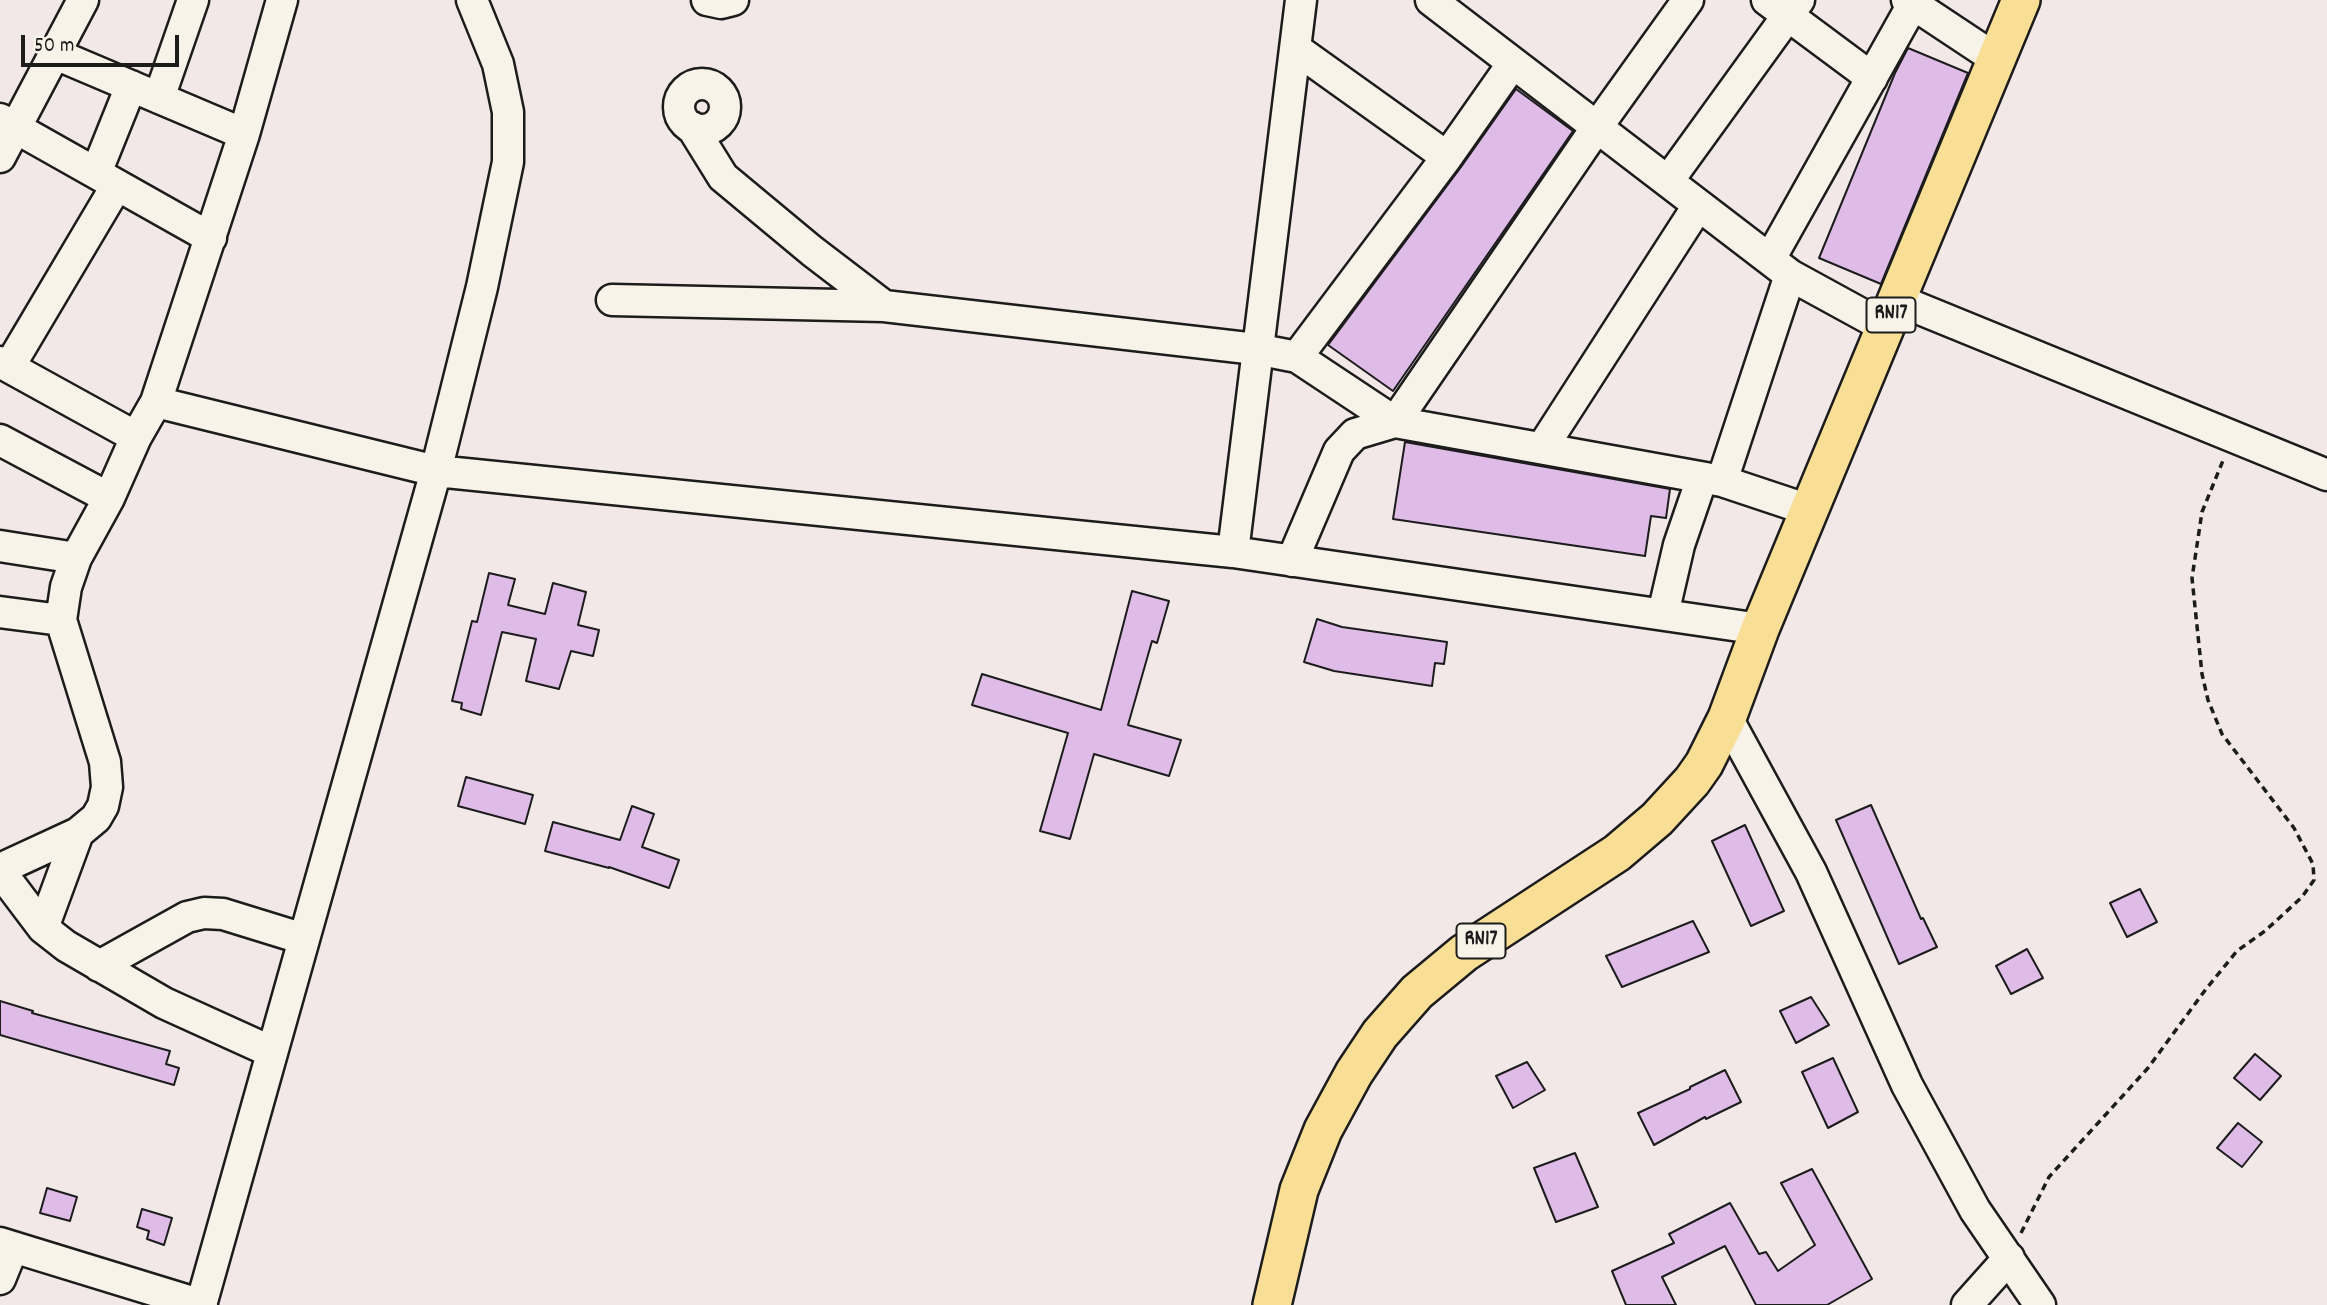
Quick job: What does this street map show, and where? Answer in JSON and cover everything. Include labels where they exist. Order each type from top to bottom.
[{"type":"main road","name":"RN17","points":[[1272,1305],[1299,1190],[1323,1130],[1353,1073],[1380,1034],[1417,992],[1464,953],[1617,853],[1647,828],[1692,781],[1727,718],[1760,629],[2021,0]]},
{"type":"street","points":[[0,157],[8,124],[83,0]]},
{"type":"street","points":[[159,98],[193,0]]},
{"type":"street","points":[[272,1052],[164,1003],[66,946],[43,928],[0,870],[78,833],[96,818],[103,806],[107,787],[104,762],[61,620],[66,587],[76,558],[156,402],[244,134],[282,0]]},
{"type":"street","points":[[0,1279],[6,1245],[201,1305],[436,471],[482,287],[508,162],[508,112],[498,64],[472,0]]},
{"type":"street","points":[[707,0],[721,3],[733,0]]},
{"type":"street","points":[[1233,552],[1301,0]]},
{"type":"street","points":[[1431,0],[1780,267],[1891,314],[2233,437],[2327,475]]},
{"type":"street","points":[[1292,561],[1339,451],[1355,434],[1395,422],[1597,127],[1688,0]]},
{"type":"street","points":[[1663,614],[1679,545],[1712,480],[1780,267],[1910,2],[1996,59]]},
{"type":"street","points":[[1668,181],[1785,5],[1872,78]]},
{"type":"street","points":[[1296,49],[1447,157]]},
{"type":"street","points":[[53,53],[244,134]]},
{"type":"street","points":[[1297,357],[1447,157],[1513,63]]},
{"type":"street","points":[[131,86],[106,179],[4,364],[136,437]]},
{"type":"street","points":[[8,124],[211,238]]},
{"type":"street","points":[[706,124],[723,177],[884,306]]},
{"type":"street","points":[[1542,448],[1698,206]]},
{"type":"street","points":[[612,300],[884,306],[1256,349],[1297,357],[1395,422],[1712,480],[1809,510]]},
{"type":"street","points":[[156,402],[436,471],[1233,552],[1760,629]]},
{"type":"street","points":[[0,440],[109,498]]},
{"type":"street","points":[[0,546],[76,558]]},
{"type":"street","points":[[0,612],[61,620]]},
{"type":"street","points":[[1727,718],[1811,872],[1907,1085],[1975,1210],[2040,1305]]},
{"type":"street","points":[[43,928],[78,833]]},
{"type":"street","points":[[99,965],[187,917],[204,913],[223,914],[304,939]]},
{"type":"street","points":[[1967,1305],[2009,1258]]},
{"type":"path","points":[[2009,1258],[2049,1177],[2148,1068],[2237,951],[2266,931],[2302,897],[2314,880],[2313,864],[2294,828],[2222,734],[2208,700],[2202,674],[2192,578],[2202,512],[2233,437]]},
{"type":"building","points":[[1908,48],[1968,73],[1881,284],[1819,258],[1895,73]]},
{"type":"building","points":[[1516,89],[1573,131],[1393,391],[1328,345]]},
{"type":"building","points":[[1405,442],[1670,489],[1666,518],[1651,516],[1645,556],[1393,519]]},
{"type":"building","points":[[489,573],[515,579],[508,605],[545,614],[553,583],[586,592],[578,625],[599,630],[593,656],[571,651],[559,689],[526,681],[536,639],[502,632],[481,715],[461,709],[462,703],[452,701],[472,621],[477,622]]},
{"type":"building","points":[[1132,591],[1169,601],[1157,643],[1152,641],[1128,725],[1181,740],[1169,776],[1094,754],[1070,839],[1040,831],[1068,733],[972,705],[982,674],[1101,710]]},
{"type":"building","points":[[1317,619],[1342,627],[1447,642],[1444,664],[1435,663],[1432,686],[1334,671],[1304,662]]},
{"type":"building","points":[[466,777],[533,795],[525,824],[458,806]]},
{"type":"building","points":[[1871,805],[1921,919],[1923,918],[1937,947],[1899,964],[1836,820]]},
{"type":"building","points":[[632,806],[654,814],[642,847],[679,860],[669,888],[609,867],[545,851],[553,822],[620,840]]},
{"type":"building","points":[[1745,825],[1784,911],[1751,926],[1712,841]]},
{"type":"building","points":[[2140,889],[2157,922],[2127,937],[2110,903]]},
{"type":"building","points":[[1693,921],[1709,952],[1622,987],[1606,956]]},
{"type":"building","points":[[2027,949],[2043,978],[2011,994],[1996,966]]},
{"type":"building","points":[[1811,997],[1829,1025],[1796,1043],[1780,1011]]},
{"type":"building","points":[[0,1001],[33,1011],[32,1013],[170,1051],[166,1064],[179,1068],[174,1085],[0,1035]]},
{"type":"building","points":[[2255,1054],[2281,1076],[2260,1100],[2234,1078]]},
{"type":"building","points":[[1833,1058],[1858,1112],[1828,1128],[1802,1072]]},
{"type":"building","points":[[1527,1062],[1545,1090],[1513,1108],[1496,1076]]},
{"type":"building","points":[[1725,1070],[1741,1102],[1706,1119],[1705,1117],[1654,1145],[1638,1113]]},
{"type":"building","points":[[2238,1123],[2262,1142],[2242,1167],[2217,1148]]},
{"type":"building","points":[[1575,1153],[1598,1207],[1556,1222],[1534,1168]]},
{"type":"building","points":[[1812,1169],[1872,1279],[1827,1305],[1756,1305],[1725,1246],[1662,1277],[1676,1305],[1626,1305],[1612,1271],[1674,1243],[1669,1234],[1730,1203],[1759,1254],[1766,1252],[1778,1271],[1815,1245],[1781,1183]]},
{"type":"building","points":[[47,1188],[77,1197],[70,1221],[40,1213]]},
{"type":"building","points":[[142,1209],[172,1218],[164,1245],[147,1239],[149,1231],[137,1227]]}]
